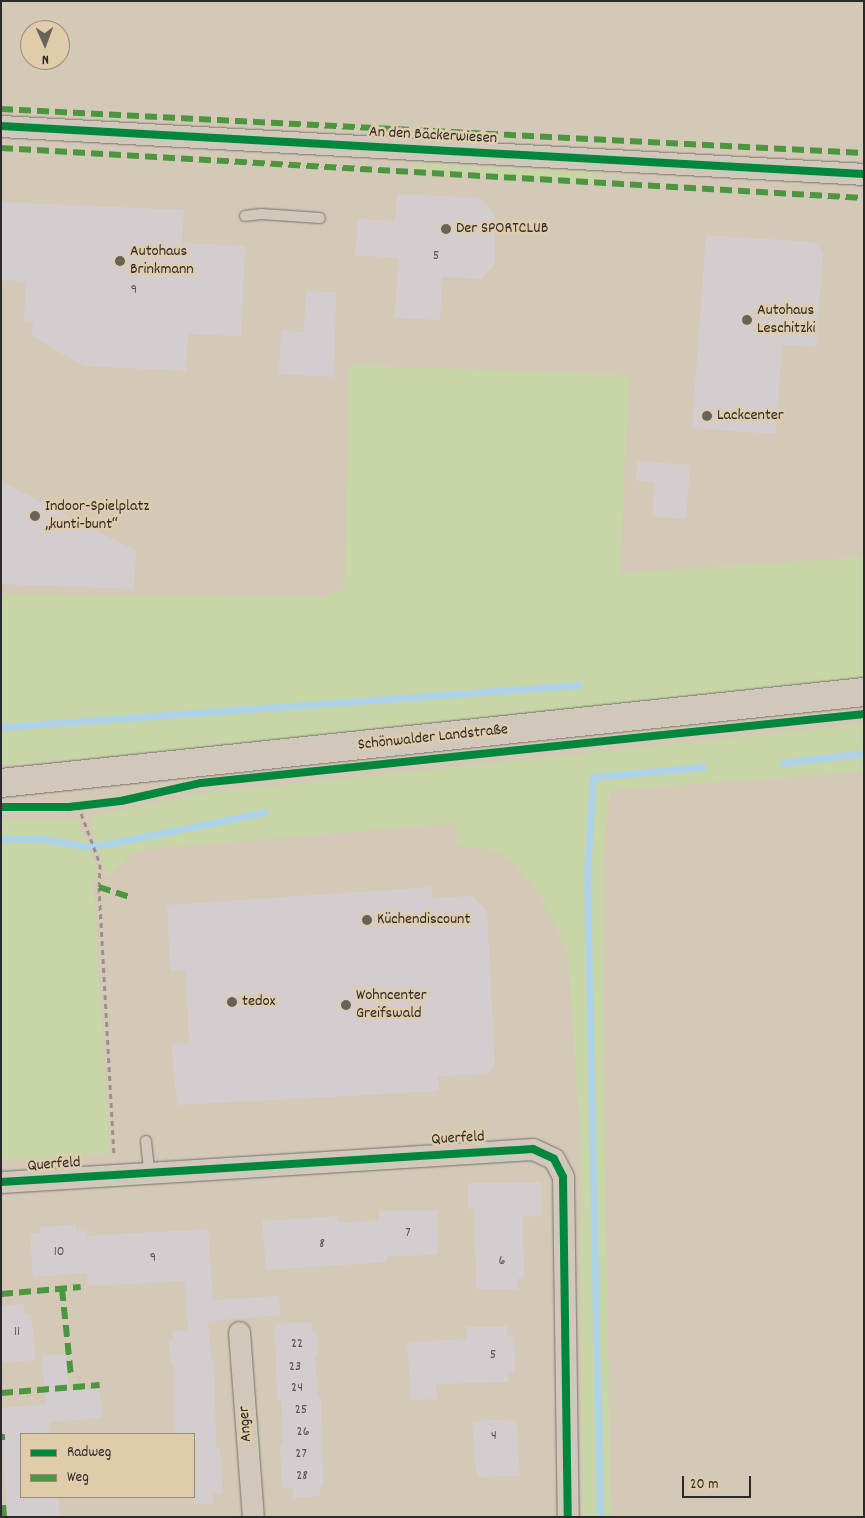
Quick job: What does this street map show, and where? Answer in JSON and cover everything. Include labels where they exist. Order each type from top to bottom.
[{"type":"main road","name":"Schönwalder Landstraße","points":[[1,783],[864,692]]},
{"type":"street","name":"An den Bäckerwiesen","points":[[1,126],[864,174]]},
{"type":"street","name":"Querfeld","points":[[1,1182],[533,1149],[554,1159],[563,1177],[568,1517]]},
{"type":"street","name":"Anger","points":[[239,1332],[252,1517]]},
{"type":"lane","points":[[245,216],[261,214],[320,218]]},
{"type":"lane","points":[[146,1141],[149,1172]]},
{"type":"path","points":[[78,806],[87,825],[100,864],[98,887],[115,1158]]},
{"type":"green space","points":[[416,163],[595,172],[606,183],[409,171]]},
{"type":"green space","points":[[349,365],[629,375],[620,573],[864,557],[864,680],[123,757],[1,765],[1,594],[322,597],[345,589]]},
{"type":"green space","points":[[864,724],[864,772],[611,790],[604,843],[603,1033],[611,1517],[583,1517],[580,1134],[568,958],[553,919],[534,886],[515,864],[496,851],[458,845],[456,823],[147,849],[135,852],[108,877],[90,821],[93,816],[200,794]]},
{"type":"green space","points":[[1,819],[77,819],[97,867],[98,877],[93,879],[110,1153],[1,1161]]},
{"type":"building","points":[[397,194],[481,198],[495,215],[495,264],[480,279],[442,277],[440,320],[395,318],[398,258],[355,255],[358,219],[395,221]]},
{"type":"building","points":[[1,202],[184,210],[182,243],[245,246],[241,336],[188,334],[186,371],[84,366],[32,336],[33,322],[24,322],[26,281],[1,280]]},
{"type":"building","points":[[706,235],[814,242],[823,253],[816,347],[782,345],[776,434],[692,428]]},
{"type":"building","points":[[306,291],[336,292],[334,377],[279,374],[281,331],[304,332]]},
{"type":"building","points":[[637,461],[690,465],[686,519],[652,516],[655,482],[636,481]]},
{"type":"building","name":"Indoor-Spielplatz „kunti-bunt“","points":[[1,481],[136,551],[134,589],[1,584]]},
{"type":"building","points":[[432,887],[433,898],[473,896],[487,912],[495,1064],[487,1074],[438,1076],[439,1091],[177,1105],[171,1044],[189,1043],[186,970],[170,971],[167,905]]},
{"type":"building","points":[[541,1182],[541,1216],[523,1217],[524,1277],[518,1278],[518,1289],[476,1289],[475,1209],[468,1209],[468,1183]]},
{"type":"building","points":[[437,1210],[438,1255],[387,1256],[387,1262],[266,1270],[262,1221],[338,1216],[338,1223],[379,1220],[379,1211]]},
{"type":"building","points":[[76,1225],[76,1232],[87,1231],[87,1236],[208,1229],[213,1300],[279,1296],[280,1315],[208,1321],[211,1360],[214,1360],[216,1448],[220,1448],[223,1493],[212,1493],[213,1503],[194,1504],[195,1433],[174,1433],[174,1363],[170,1363],[169,1341],[173,1341],[172,1331],[188,1330],[185,1281],[88,1286],[87,1273],[33,1277],[30,1234],[41,1233],[40,1227]]},
{"type":"building","points":[[24,1304],[25,1315],[31,1314],[36,1360],[1,1363],[1,1306]]},
{"type":"building","points":[[312,1322],[312,1332],[316,1332],[318,1355],[315,1355],[318,1398],[321,1397],[323,1486],[319,1486],[320,1496],[293,1498],[293,1488],[282,1488],[280,1444],[283,1444],[281,1400],[277,1400],[275,1324]]},
{"type":"building","points":[[507,1326],[508,1337],[514,1337],[515,1372],[508,1372],[508,1382],[436,1384],[437,1399],[411,1400],[407,1342],[466,1339],[466,1327]]},
{"type":"building","points":[[66,1354],[69,1391],[99,1388],[102,1418],[50,1422],[51,1433],[20,1433],[20,1498],[59,1498],[60,1517],[7,1517],[1,1408],[46,1404],[42,1356]]},
{"type":"building","points":[[484,1419],[516,1421],[520,1476],[477,1477],[472,1422]]},
{"type":"waterway","points":[[1,727],[578,685]]},
{"type":"waterway","points":[[783,763],[864,753]]},
{"type":"waterway","points":[[600,1517],[587,877],[593,777],[703,767]]},
{"type":"waterway","points":[[1,839],[41,839],[84,846],[107,844],[265,812]]},
{"type":"marked path","points":[[1,109],[864,153]]},
{"type":"marked path","points":[[1,148],[864,198]]},
{"type":"marked path","points":[[99,887],[129,897]]},
{"type":"marked path","points":[[1,1294],[81,1287]]},
{"type":"marked path","points":[[62,1289],[71,1376]]},
{"type":"marked path","points":[[1,1393],[100,1385]]},
{"type":"marked path","points":[[3,1505],[4,1517]]},
{"type":"cycle path","points":[[1,126],[864,174]]},
{"type":"cycle path","points":[[1,807],[69,807],[121,801],[201,783],[864,714]]},
{"type":"cycle path","points":[[1,1182],[533,1149],[554,1159],[563,1177],[568,1517]]},
{"type":"place","name":"Der SPORTCLUB","points":[[446,229]]},
{"type":"place","name":"Autohaus Brinkmann","points":[[120,261]]},
{"type":"place","name":"Autohaus Leschitzki","points":[[747,320]]},
{"type":"place","name":"Lackcenter","points":[[707,416]]},
{"type":"place","name":"Indoor-Spielplatz „kunti-bunt“","points":[[35,516]]},
{"type":"place","name":"Küchendiscount","points":[[367,920]]},
{"type":"place","name":"tedox","points":[[232,1002]]},
{"type":"place","name":"Wohncenter Greifswald","points":[[346,1005]]}]
